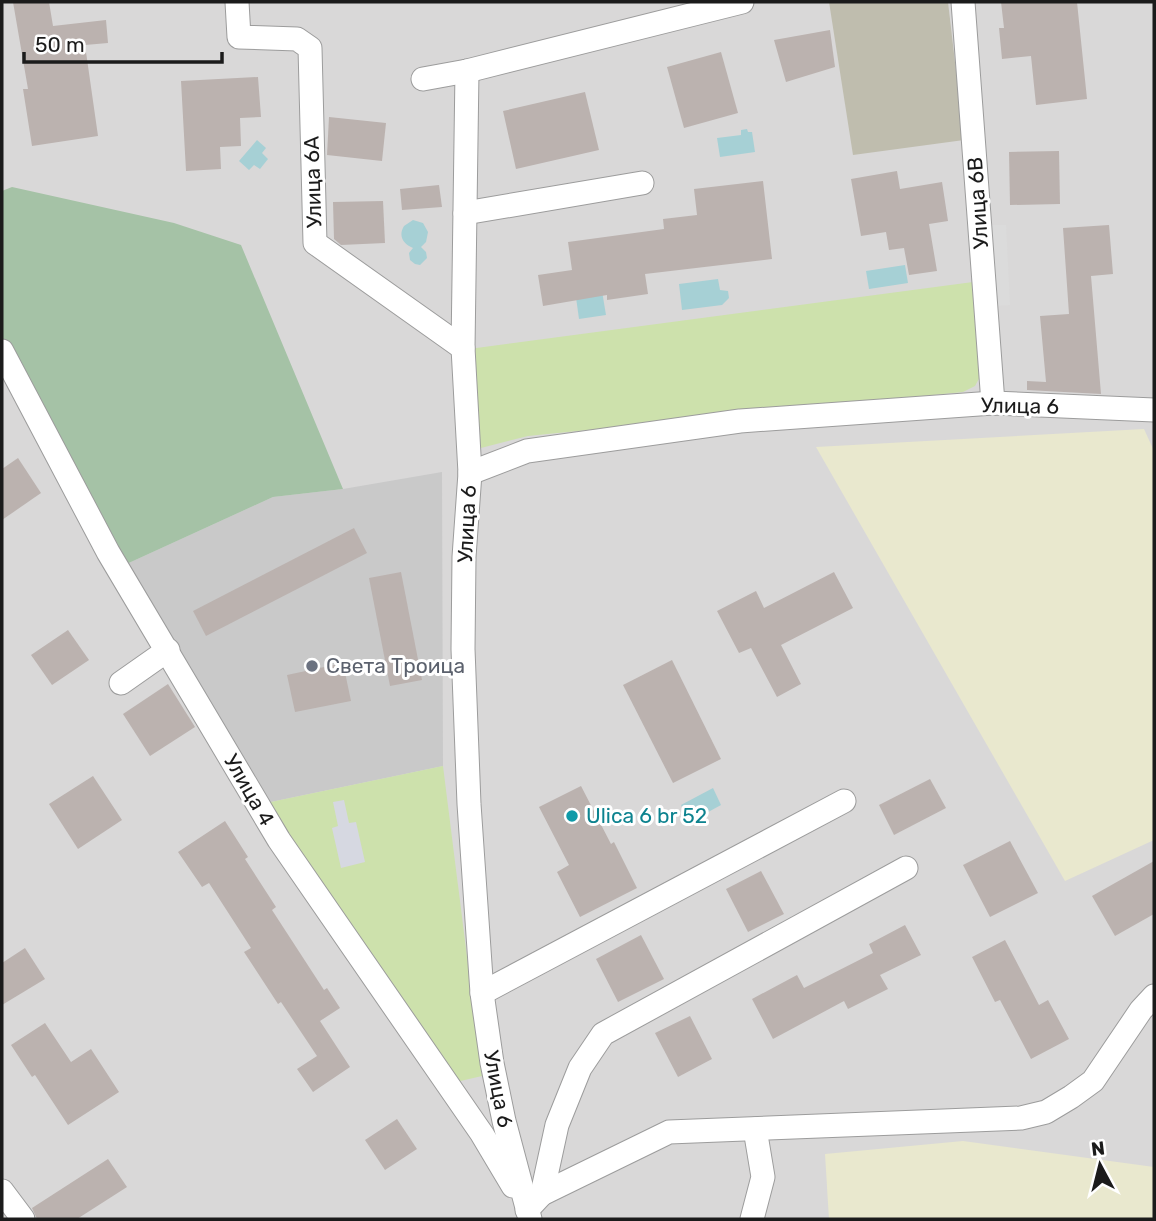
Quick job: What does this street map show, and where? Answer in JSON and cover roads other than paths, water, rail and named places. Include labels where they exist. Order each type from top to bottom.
[{"type":"street","name":"Улица 6A","points":[[237,2],[239,37],[297,39],[310,48],[315,243],[463,348]]},
{"type":"street","points":[[423,79],[467,71],[658,12],[742,2]]},
{"type":"street","name":"Улица 6B","points":[[963,2],[993,403]]},
{"type":"street","points":[[467,71],[463,348],[470,473]]},
{"type":"street","points":[[465,213],[642,183]]},
{"type":"street","name":"Улица 4","points":[[2,351],[108,552],[279,840],[533,1208]]},
{"type":"street","name":"Улица 6","points":[[533,1208],[499,1098],[482,993],[469,804],[463,649],[464,556],[470,473],[527,451],[740,421],[993,403],[1154,410]]},
{"type":"street","points":[[121,683],[168,650]]},
{"type":"street","points":[[482,993],[844,801]]},
{"type":"street","points":[[533,1208],[557,1125],[580,1068],[603,1034],[906,868]]},
{"type":"street","points":[[533,1208],[669,1132],[1021,1118],[1046,1112],[1093,1081],[1141,1010],[1154,996]]},
{"type":"street","points":[[752,1219],[764,1177],[755,1129]]},
{"type":"street","points":[[2,1191],[23,1219]]},
{"type":"water","points":[[741,130],[752,132],[755,152],[720,157],[717,138],[741,135]]},
{"type":"water","points":[[257,140],[266,148],[262,153],[268,159],[260,169],[254,165],[249,170],[239,161]]},
{"type":"water","points":[[413,220],[423,223],[428,232],[426,242],[421,247],[427,258],[420,265],[410,260],[409,253],[413,248],[404,242],[402,236],[404,226]]},
{"type":"water","points":[[905,265],[908,283],[869,289],[866,271]]},
{"type":"water","points":[[600,279],[606,315],[579,319],[574,283]]},
{"type":"water","points":[[718,279],[720,290],[728,291],[729,298],[722,305],[682,310],[679,284]]},
{"type":"water","points":[[713,788],[721,805],[690,822],[681,805]]},
{"type":"place","name":"Света Троица","points":[[312,666]]},
{"type":"place","name":"Ulica 6 br 52","points":[[572,816]]}]
